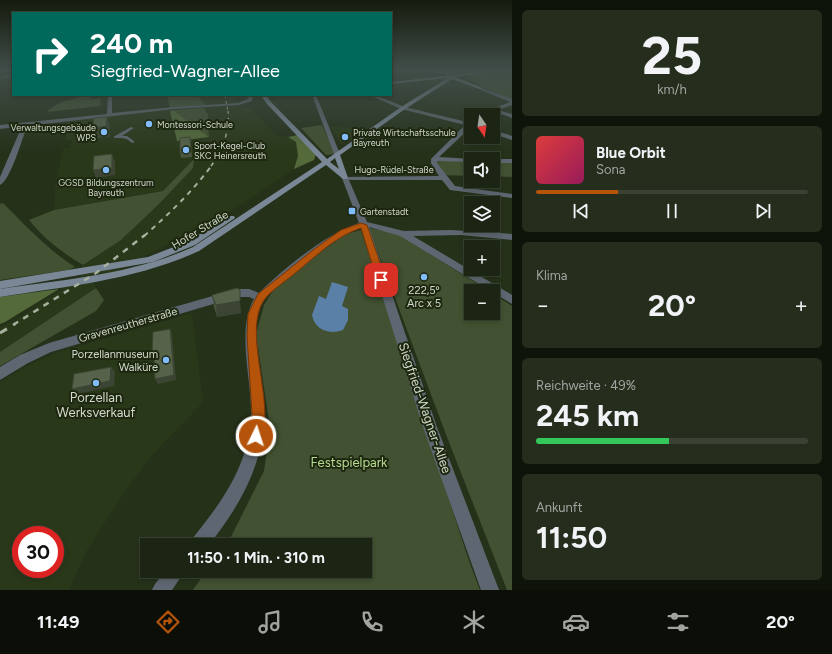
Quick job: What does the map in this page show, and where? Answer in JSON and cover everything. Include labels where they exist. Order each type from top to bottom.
[{"type":"main road","points":[[265,98],[326,161],[340,171],[345,178]]},
{"type":"main road","points":[[326,161],[418,98]]},
{"type":"main road","points":[[337,154],[340,171]]},
{"type":"main road","name":"Hofer Straße","points":[[0,285],[130,265],[164,256],[192,243],[318,161],[326,161]]},
{"type":"main road","name":"Hofer Straße","points":[[0,293],[129,273],[151,268],[180,257],[196,249],[312,172],[326,161]]},
{"type":"main road","points":[[312,172],[323,170],[340,171]]},
{"type":"street","points":[[110,98],[110,115]]},
{"type":"street","points":[[0,127],[203,106],[239,104],[250,100],[250,98]]},
{"type":"street","points":[[315,98],[337,154]]},
{"type":"street","points":[[377,98],[403,108],[464,123]]},
{"type":"street","points":[[502,98],[512,102]]},
{"type":"street","points":[[498,108],[512,102]]},
{"type":"street","points":[[500,112],[512,116]]},
{"type":"street","points":[[0,183],[7,170],[25,125]]},
{"type":"street","points":[[127,138],[131,137],[131,129],[116,137],[127,138],[133,142]]},
{"type":"street","points":[[434,159],[464,130]]},
{"type":"street","points":[[500,134],[512,138]]},
{"type":"street","points":[[434,159],[464,160]]},
{"type":"street","points":[[434,159],[434,163],[444,178],[450,185],[458,189],[512,196]]},
{"type":"street","points":[[500,161],[512,161]]},
{"type":"street","name":"Hugo-Rüdel-Straße","points":[[345,178],[444,178]]},
{"type":"street","name":"Siegfried-Wagner-Allee","points":[[345,178],[364,225],[430,427],[490,590]]},
{"type":"street","points":[[204,538],[224,514],[236,496],[254,448],[258,414],[252,336],[253,314],[262,297],[344,231],[364,225],[403,234],[461,233],[512,237]]},
{"type":"street","points":[[403,234],[512,300]]},
{"type":"street","name":"Gravenreutherstraße","points":[[0,374],[29,357],[63,343],[237,293],[247,293],[262,297]]},
{"type":"street","points":[[160,590],[170,578]]},
{"type":"shaded area","points":[[199,98],[236,98],[239,107],[250,108],[276,135],[288,137],[296,142],[298,156],[294,169],[236,208],[94,283],[96,288],[0,352],[0,328],[21,317],[80,277],[83,265],[121,240],[159,204],[193,167],[194,159],[163,191],[54,210],[55,189],[63,149],[70,148],[72,140],[65,140],[69,120],[170,108],[177,141],[209,137],[208,115],[204,108],[206,105]]},
{"type":"shaded area","points":[[173,110],[209,137],[177,141],[170,111]]},
{"type":"shaded area","name":"Private Wirtschaftsschule Bayreuth","points":[[331,127],[346,127],[362,131],[343,144],[340,144]]},
{"type":"shaded area","points":[[298,135],[316,154],[314,160],[294,169],[298,156],[296,142],[288,137]]},
{"type":"shaded area","points":[[59,289],[5,322],[0,324],[0,297]]},
{"type":"shaded area","points":[[192,313],[203,402],[151,456],[125,491],[87,550],[69,590],[0,590],[0,382],[35,362],[59,352]]},
{"type":"green space","points":[[79,98],[101,98],[100,106],[47,112],[55,105]]},
{"type":"green space","points":[[168,98],[199,98],[206,105],[170,108]]},
{"type":"green space","points":[[204,108],[208,115],[209,137],[173,110]]},
{"type":"green space","points":[[322,125],[335,154],[326,155],[301,128]]},
{"type":"green space","points":[[194,159],[193,168],[159,204],[121,240],[83,265],[54,245],[29,220],[54,210],[163,191]]},
{"type":"green space","points":[[434,159],[464,160],[464,176],[441,175]]},
{"type":"green space","points":[[500,161],[512,161],[512,177],[500,176]]},
{"type":"green space","points":[[3,203],[46,245],[75,267],[68,270],[0,280],[0,204]]},
{"type":"green space","points":[[369,228],[396,233],[478,284],[464,284],[464,320],[500,320],[500,298],[512,306],[512,590],[507,590],[445,432]]},
{"type":"green space","name":"Festspielpark","points":[[361,230],[469,561],[480,590],[193,590],[201,578],[372,578],[372,538],[230,538],[264,471],[270,428],[256,334],[264,305],[272,292],[305,263],[346,234]]},
{"type":"green space","points":[[96,288],[104,300],[96,311],[0,366],[0,352]]},
{"type":"water","points":[[332,282],[348,287],[342,306],[348,309],[348,320],[343,330],[333,332],[319,328],[312,315],[319,296],[326,299]]},
{"type":"building","points":[[107,117],[106,126],[93,128],[94,118]]},
{"type":"building","name":"Sport-Kegel-Club SKC Heinersreuth","points":[[190,137],[191,152],[180,153],[180,138]]},
{"type":"building","points":[[112,154],[112,168],[93,170],[94,156]]},
{"type":"building","points":[[237,288],[240,290],[240,301],[216,305],[212,295]]},
{"type":"building","name":"Porzellanmuseum Walküre","points":[[170,329],[174,375],[155,379],[154,354],[152,354],[153,332]]},
{"type":"building","points":[[111,367],[110,381],[72,389],[74,374]]},
{"type":"railway","points":[[225,98],[228,112]]},
{"type":"railway","points":[[211,166],[225,140],[228,125],[228,112]]},
{"type":"railway","points":[[144,236],[180,202],[212,165]]},
{"type":"railway","points":[[13,325],[96,273],[145,235]]},
{"type":"railway","points":[[0,333],[15,324]]},
{"type":"place","name":"Montessori-Schule","points":[[149,124]]},
{"type":"place","name":"Verwaltungsgebäude WPS","points":[[104,132]]},
{"type":"place","name":"Private Wirtschaftsschule Bayreuth","points":[[345,137]]},
{"type":"place","name":"Sport-Kegel-Club SKC Heinersreuth","points":[[186,150]]},
{"type":"place","name":"GGSD Bildungszentrum Bayreuth","points":[[106,170]]},
{"type":"place","name":"Gartenstadt","points":[[352,211]]},
{"type":"place","name":"222,5º Arc x 5","points":[[424,277]]},
{"type":"place","name":"Porzellanmuseum Walküre","points":[[166,360]]},
{"type":"place","name":"Porzellan Werksverkauf","points":[[96,383]]},
{"type":"route","points":[[256,436],[258,414],[252,336],[253,314],[259,300],[267,291],[344,231],[364,225],[381,280]]}]
